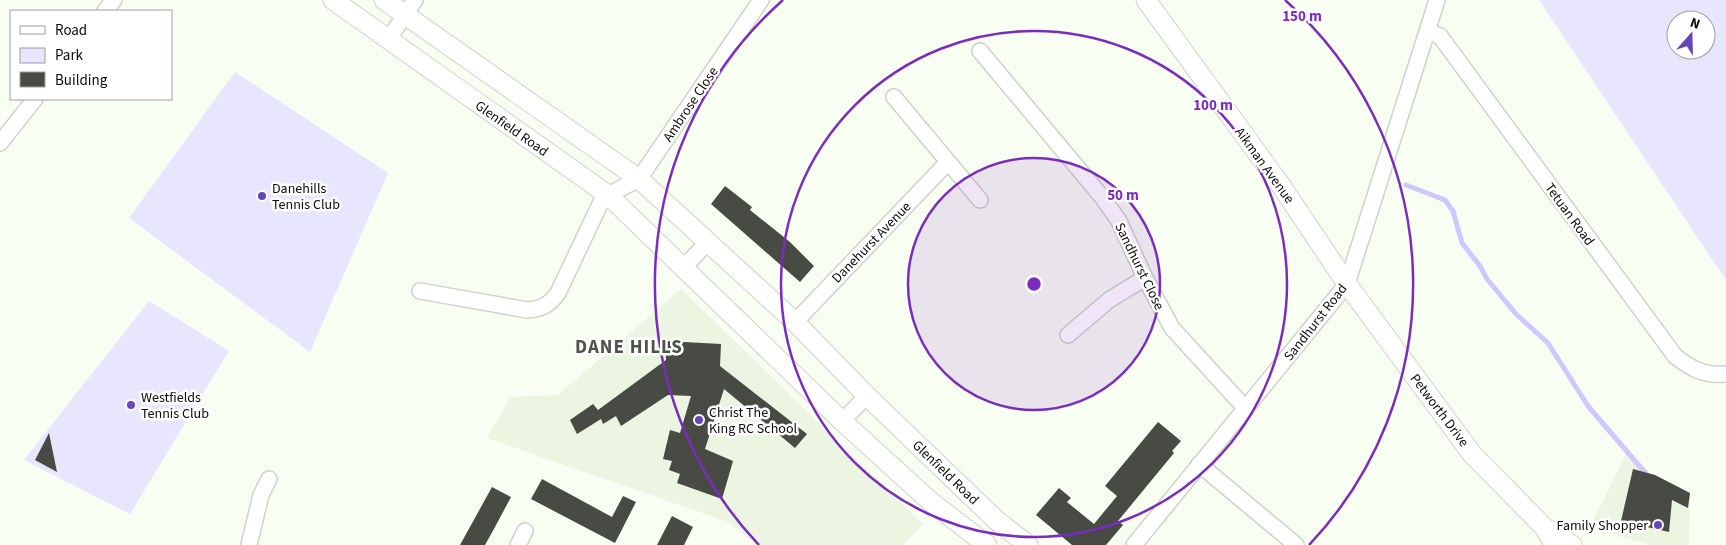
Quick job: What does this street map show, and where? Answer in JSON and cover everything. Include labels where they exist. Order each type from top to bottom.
[{"type":"street","points":[[106,10],[114,0]]},
{"type":"street","name":"Glenfield Road","points":[[333,0],[608,195],[842,421],[931,502],[987,545]]},
{"type":"street","name":"Glenfield Road","points":[[384,0],[410,7],[639,179],[794,322],[866,396],[996,520],[1028,545]]},
{"type":"street","name":"Ambrose Close","points":[[608,195],[639,179],[761,0]]},
{"type":"street","name":"Aikman Avenue","points":[[1146,0],[1282,187],[1347,284]]},
{"type":"street","name":"Sandhurst Road","points":[[1134,545],[1347,284],[1429,32],[1437,0]]},
{"type":"street","points":[[388,40],[410,7]]},
{"type":"street","name":"Tetuan Road","points":[[1429,32],[1440,36],[1676,356],[1692,369],[1713,375],[1726,374]]},
{"type":"street","name":"Sandhurst Close","points":[[980,51],[1102,197],[1119,221],[1145,278],[1172,328],[1246,409]]},
{"type":"street","points":[[894,97],[980,200]]},
{"type":"street","points":[[0,143],[34,100]]},
{"type":"street","name":"Danehurst Avenue","points":[[794,322],[948,162]]},
{"type":"street","points":[[420,291],[527,310],[540,309],[550,304],[558,293],[601,202],[608,195]]},
{"type":"street","points":[[684,267],[708,242]]},
{"type":"street","points":[[1068,335],[1108,300],[1145,278]]},
{"type":"street","name":"Petworth Drive","points":[[1347,284],[1472,454],[1544,527],[1572,545]]},
{"type":"street","points":[[842,421],[866,396]]},
{"type":"street","points":[[1199,464],[1296,545]]},
{"type":"street","points":[[249,545],[261,495],[269,479]]},
{"type":"street","name":"Petworth Drive","points":[[1544,527],[1555,545]]},
{"type":"street","points":[[518,545],[525,530]]},
{"type":"shaded area","points":[[681,289],[923,524],[903,545],[756,545],[728,522],[487,438],[511,397],[558,395]]},
{"type":"shaded area","points":[[1627,451],[1648,476],[1650,473],[1690,493],[1689,545],[1652,545],[1611,534],[1591,526]]},
{"type":"green space","points":[[1539,0],[1726,0],[1726,280]]},
{"type":"green space","name":"Danehills Tennis Club","points":[[235,72],[388,173],[310,352],[129,218]]},
{"type":"green space","name":"Westfields Tennis Club","points":[[149,301],[229,351],[130,514],[24,460]]},
{"type":"building","points":[[725,186],[752,207],[750,210],[790,242],[814,266],[800,282],[711,204]]},
{"type":"building","name":"Christ The King RC School","points":[[665,341],[721,344],[720,366],[807,434],[795,448],[724,389],[705,449],[733,461],[722,499],[677,483],[680,474],[669,470],[672,461],[663,459],[670,430],[680,433],[691,396],[668,395],[621,426],[616,416],[603,424],[601,419],[577,434],[570,420],[593,404],[598,410],[666,360]]},
{"type":"building","points":[[1158,422],[1181,441],[1172,451],[1174,453],[1118,521],[1123,525],[1106,545],[1072,545],[1036,515],[1059,488],[1071,498],[1067,502],[1094,524],[1117,496],[1105,486]]},
{"type":"building","points":[[49,433],[57,472],[35,460]]},
{"type":"building","points":[[1633,469],[1655,475],[1690,493],[1688,508],[1672,500],[1669,532],[1621,521]]},
{"type":"building","points":[[542,479],[612,517],[623,496],[636,502],[615,543],[531,499]]},
{"type":"building","points":[[492,487],[511,497],[495,527],[485,545],[460,545]]},
{"type":"building","points":[[672,516],[693,527],[684,545],[657,545]]},
{"type":"waterway","points":[[1406,185],[1445,200],[1453,211],[1462,243],[1480,266],[1487,279],[1516,314],[1548,343],[1588,406],[1648,476]]},
{"type":"place","name":"Danehills Tennis Club","points":[[262,196]]},
{"type":"place","name":"Westfields Tennis Club","points":[[131,405]]},
{"type":"place","name":"Christ The King RC School","points":[[699,420]]},
{"type":"place","name":"Family Shopper","points":[[1658,525]]},
{"type":"district","name":"DANE HILLS","points":[[629,346]]}]
